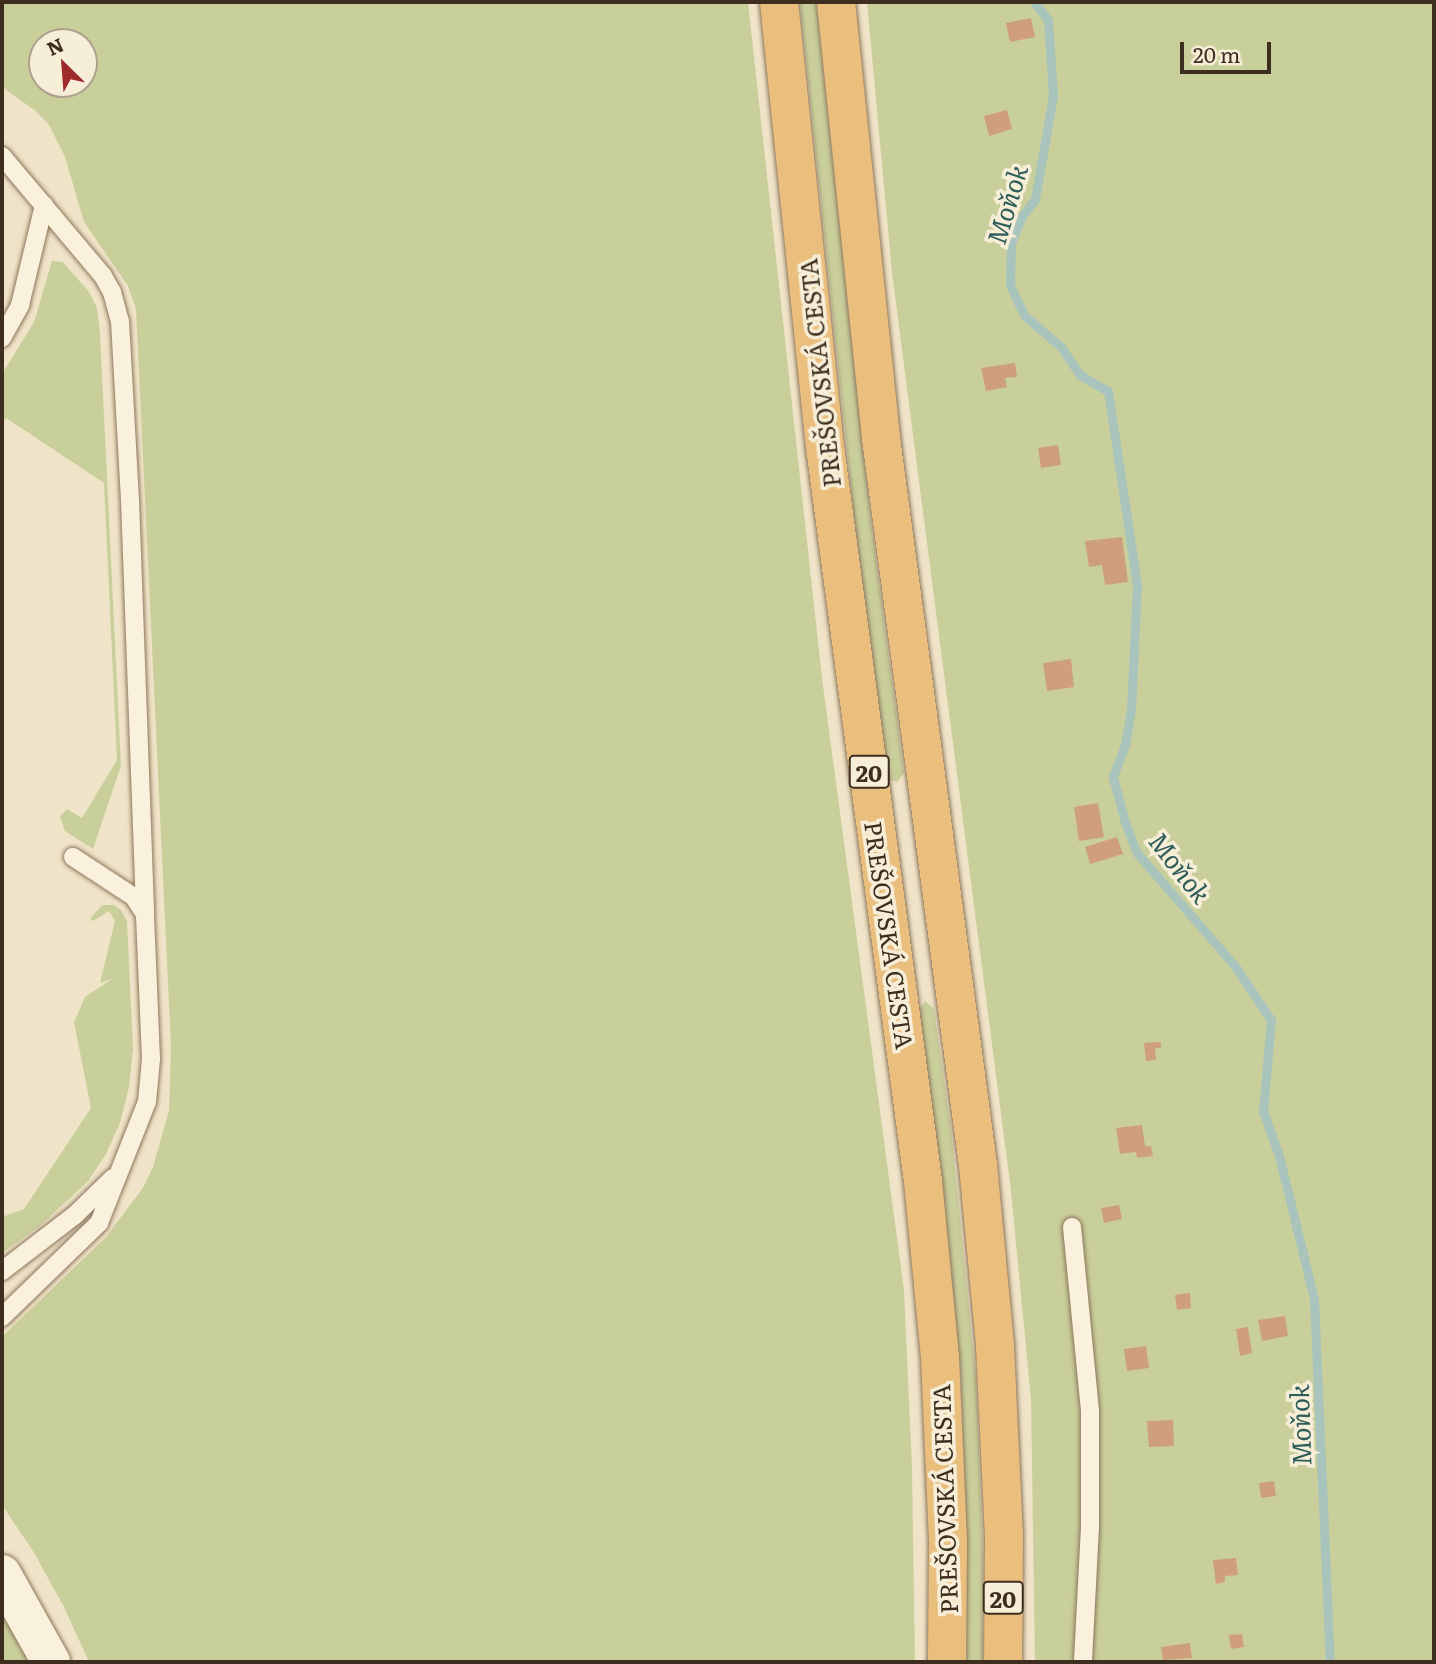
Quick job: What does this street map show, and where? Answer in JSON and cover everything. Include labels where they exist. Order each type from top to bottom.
[{"type":"highway","name":"PREŠOVSKÁ CESTA","points":[[779,2],[826,454],[924,1194],[940,1358],[948,1542],[947,1662]]},
{"type":"highway","name":"20","points":[[836,2],[881,438],[978,1165],[996,1360],[1004,1534],[1003,1662]]},
{"type":"street","points":[[2,1574],[51,1662]]},
{"type":"lane","points":[[2,156],[103,276],[117,307],[123,346],[152,1059],[148,1091],[137,1133],[99,1223],[2,1317]]},
{"type":"lane","points":[[2,338],[20,306],[44,205]]},
{"type":"lane","points":[[73,856],[134,897],[145,914]]},
{"type":"lane","points":[[2,1271],[75,1215],[118,1173]]},
{"type":"lane","points":[[1072,1227],[1090,1412],[1090,1527],[1083,1662]]},
{"type":"green space","points":[[2,2],[748,2],[822,678],[904,1290],[912,1467],[915,1662],[89,1662],[64,1607],[33,1551],[2,1505],[2,1337],[106,1237],[143,1188],[153,1167],[169,1111],[171,1047],[136,309],[128,286],[84,222],[65,157],[49,125],[37,112],[2,87]]},
{"type":"green space","points":[[800,2],[816,2],[871,523],[904,773],[897,782],[890,780],[888,775],[855,525]]},
{"type":"green space","points":[[867,2],[1434,2],[1434,1662],[1035,1662],[1031,1400],[1011,1191],[892,273]]},
{"type":"green space","points":[[52,261],[63,262],[89,292],[97,308],[100,333],[121,766],[93,849],[65,831],[60,816],[67,809],[82,818],[117,760],[104,483],[6,418],[2,424],[2,374],[34,322]]},
{"type":"green space","points":[[102,905],[114,905],[121,910],[127,921],[133,1048],[129,1087],[120,1123],[106,1154],[88,1181],[41,1225],[2,1253],[2,1217],[24,1209],[91,1108],[74,1022],[85,997],[112,979],[100,983],[115,921],[109,911],[93,921],[90,919]]},
{"type":"green space","points":[[925,1001],[934,1009],[952,1137],[976,1380],[983,1553],[983,1662],[967,1662],[967,1553],[961,1381],[936,1139],[919,1011]]},
{"type":"green space","points":[[2,1605],[32,1662],[2,1662]]},
{"type":"building","points":[[1031,18],[1035,37],[1010,42],[1006,23]]},
{"type":"building","points":[[1007,110],[1012,129],[989,136],[984,116]]},
{"type":"building","points":[[1015,363],[1017,377],[1005,378],[1007,387],[986,391],[981,368]]},
{"type":"building","points":[[1058,445],[1061,465],[1041,468],[1038,448]]},
{"type":"building","points":[[1122,537],[1128,582],[1105,585],[1102,565],[1089,567],[1085,541]]},
{"type":"building","points":[[1071,659],[1074,687],[1047,691],[1043,663]]},
{"type":"building","points":[[1098,803],[1104,837],[1079,841],[1074,807]]},
{"type":"building","points":[[1117,837],[1123,854],[1090,864],[1085,847]]},
{"type":"building","points":[[1161,1042],[1161,1048],[1155,1048],[1156,1060],[1146,1061],[1144,1043]]},
{"type":"building","points":[[1142,1125],[1145,1146],[1151,1146],[1153,1156],[1137,1158],[1136,1152],[1120,1154],[1116,1128]]},
{"type":"building","points":[[1119,1205],[1122,1219],[1104,1223],[1101,1208]]},
{"type":"building","points":[[1190,1293],[1191,1308],[1177,1310],[1175,1295]]},
{"type":"building","points":[[1285,1316],[1288,1336],[1262,1341],[1258,1320]]},
{"type":"building","points":[[1248,1327],[1252,1353],[1240,1356],[1236,1329]]},
{"type":"building","points":[[1146,1346],[1149,1368],[1127,1371],[1124,1349]]},
{"type":"building","points":[[1173,1420],[1174,1446],[1149,1447],[1147,1421]]},
{"type":"building","points":[[1274,1481],[1276,1496],[1261,1498],[1259,1483]]},
{"type":"building","points":[[1236,1558],[1238,1575],[1225,1576],[1225,1582],[1216,1584],[1213,1560]]},
{"type":"building","points":[[1242,1634],[1244,1647],[1231,1649],[1229,1635]]},
{"type":"building","points":[[1190,1643],[1192,1658],[1163,1660],[1161,1647]]},
{"type":"waterway","name":"Moňok","points":[[1034,2],[1048,20],[1053,96],[1035,199],[1022,216],[1011,243],[1010,285],[1024,315],[1061,347],[1080,375],[1108,391],[1137,584],[1131,710],[1125,745],[1113,777],[1125,822],[1137,853],[1235,966],[1271,1020],[1263,1111],[1279,1156],[1314,1299],[1330,1662]]}]
